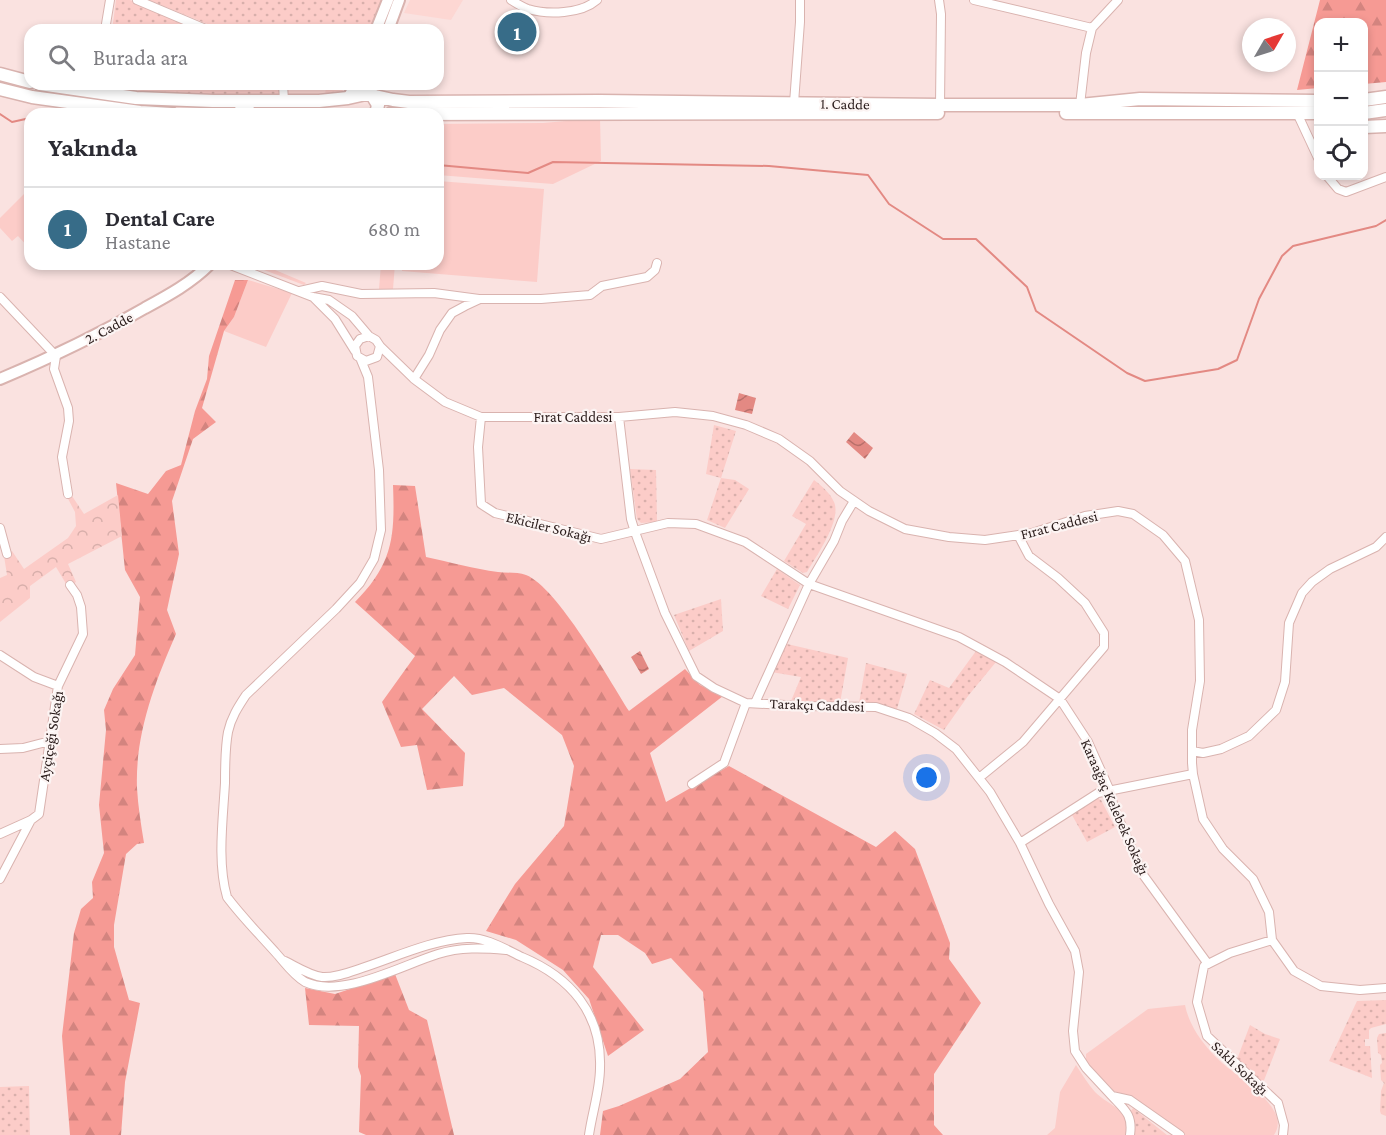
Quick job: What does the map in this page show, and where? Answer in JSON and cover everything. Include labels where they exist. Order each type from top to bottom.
[{"type":"main road","points":[[0,74],[24,80]]},
{"type":"main road","points":[[0,89],[33,97],[120,108]]},
{"type":"main road","name":"1. Cadde","points":[[108,90],[136,98],[252,102],[348,99],[369,90]]},
{"type":"main road","points":[[371,90],[377,108]]},
{"type":"main road","name":"1. Cadde","points":[[373,90],[393,100],[409,102],[1080,105],[1140,99],[1314,102]]},
{"type":"main road","points":[[1368,99],[1386,97]]},
{"type":"main road","points":[[244,108],[252,102]]},
{"type":"main road","points":[[1368,112],[1386,110]]},
{"type":"main road","name":"1. Cadde","points":[[444,114],[1314,113]]},
{"type":"main road","points":[[1368,128],[1386,126]]},
{"type":"street","points":[[106,24],[110,0]]},
{"type":"street","points":[[137,0],[194,24]]},
{"type":"street","points":[[378,24],[388,0]]},
{"type":"street","points":[[390,24],[399,0]]},
{"type":"street","points":[[511,0],[527,9],[544,12],[590,6],[597,0]]},
{"type":"street","points":[[794,103],[800,0]]},
{"type":"street","points":[[939,0],[941,14],[940,105]]},
{"type":"street","points":[[974,0],[1092,28]]},
{"type":"street","points":[[1080,105],[1086,53],[1092,28],[1118,0]]},
{"type":"street","points":[[94,105],[96,90]]},
{"type":"street","points":[[283,90],[284,101]]},
{"type":"street","points":[[348,99],[353,90]]},
{"type":"street","points":[[1297,113],[1314,149]]},
{"type":"street","points":[[1330,180],[1338,189],[1346,192],[1386,177]]},
{"type":"street","points":[[300,291],[321,286],[361,294],[434,293],[480,299],[541,299],[590,295],[602,286],[647,277],[655,270],[657,263]]},
{"type":"street","name":"2. Cadde","points":[[0,379],[56,356],[116,325],[179,290],[203,270]]},
{"type":"street","points":[[244,270],[313,297],[328,300],[352,316],[380,346],[368,377]]},
{"type":"street","points":[[0,297],[56,356],[54,369],[65,398],[69,421],[62,457],[68,494]]},
{"type":"street","points":[[313,297],[335,320],[361,360],[368,377],[379,470],[381,530],[374,559],[360,583],[246,695],[235,712],[228,732],[223,809],[224,886],[227,897],[291,971],[305,982],[320,986],[342,986],[439,953],[470,948],[506,950]]},
{"type":"street","points":[[414,379],[429,355],[440,330],[452,313],[480,299]]},
{"type":"street","points":[[355,351],[357,341],[369,336]]},
{"type":"street","name":"Fırat Caddesi","points":[[380,346],[414,379],[445,402],[481,417],[619,417],[675,412],[713,417],[746,425],[779,439],[810,461],[840,491],[869,511],[905,529],[949,537],[985,540],[1032,533],[1085,516],[1118,511],[1133,514],[1163,535],[1185,561],[1199,620],[1200,681],[1192,730],[1192,751],[1193,774],[1203,819],[1222,849],[1253,879],[1269,912],[1272,940],[1294,971],[1321,986],[1359,990],[1386,988]]},
{"type":"street","points":[[361,360],[391,359]]},
{"type":"street","name":"Ekiciler Sokağı","points":[[481,417],[478,447],[481,504],[495,513],[601,539],[635,532]]},
{"type":"street","name":"Tarakçı Caddesi","points":[[619,417],[635,532],[665,613],[696,676],[714,688],[746,703],[876,707],[909,718],[956,749],[990,792],[1020,843],[1049,904],[1075,951],[1079,972],[1073,1031],[1076,1052],[1086,1068],[1127,1111],[1132,1122],[1130,1135]]},
{"type":"street","points":[[755,703],[809,584],[854,501]]},
{"type":"street","name":"Karaağaç Kelebek Sokağı","points":[[635,532],[668,523],[696,524],[745,542],[809,584],[959,637],[1005,662],[1060,699],[1088,742],[1144,876],[1208,964]]},
{"type":"street","points":[[0,528],[7,554]]},
{"type":"street","points":[[979,778],[1023,742],[1104,647],[1104,633],[1085,603],[1029,556],[1018,535]]},
{"type":"street","points":[[1192,751],[1203,753],[1221,749],[1249,736],[1276,710],[1285,682],[1289,623],[1302,593],[1312,582],[1330,569],[1376,547],[1386,537]]},
{"type":"street","name":"Ayçiçeği Sokağı","points":[[0,879],[31,820],[39,813],[58,686],[83,634],[81,607],[70,585]]},
{"type":"street","points":[[0,655],[34,677],[58,686]]},
{"type":"street","points":[[692,784],[724,763],[746,703]]},
{"type":"street","points":[[0,749],[23,748],[50,741]]},
{"type":"street","points":[[1020,843],[1098,793],[1193,774]]},
{"type":"street","points":[[0,832],[31,820]]},
{"type":"street","points":[[281,958],[311,974],[325,977],[347,973],[431,944],[468,938],[494,943],[557,975],[579,996],[590,1015],[598,1041],[600,1068],[589,1135]]},
{"type":"street","points":[[1208,964],[1230,953],[1272,940]]},
{"type":"street","name":"Saklı Sokağı","points":[[1208,964],[1204,966],[1197,1002],[1207,1036],[1278,1103],[1284,1125],[1283,1135]]},
{"type":"street","name":"Tarakçı Caddesi","points":[[1112,1096],[1130,1100],[1180,1135]]},
{"type":"shaded area","points":[[410,0],[463,0],[451,20],[404,13]]},
{"type":"shaded area","points":[[288,90],[325,90],[325,94],[288,95]]},
{"type":"green space","points":[[116,0],[130,0],[186,24],[113,24]]},
{"type":"green space","points":[[149,0],[381,0],[372,24],[207,24]]},
{"type":"green space","points":[[1320,0],[1386,0],[1386,82],[1368,84],[1368,18],[1315,18]]},
{"type":"green space","points":[[1314,23],[1314,88],[1297,90]]},
{"type":"green space","points":[[133,90],[280,90],[280,95],[175,95]]},
{"type":"green space","points":[[325,90],[343,90],[335,93],[325,94]]},
{"type":"green space","points":[[600,118],[601,161],[553,184],[444,175],[444,124],[543,123]]},
{"type":"green space","points":[[444,181],[544,189],[537,282],[402,271],[444,270]]},
{"type":"green space","points":[[24,194],[24,242],[18,236],[12,241],[0,228],[0,218]]},
{"type":"green space","points":[[264,270],[275,270],[306,283],[304,285]]},
{"type":"green space","points":[[381,270],[395,270],[393,289],[379,289]]},
{"type":"green space","points":[[235,280],[248,280],[234,317],[224,331],[202,408],[216,422],[193,439],[172,501],[179,554],[167,610],[176,634],[154,690],[143,728],[137,768],[137,788],[144,843],[137,844],[126,854],[114,925],[114,947],[129,1000],[140,1003],[125,1082],[121,1135],[70,1135],[62,1036],[74,933],[81,909],[93,898],[92,882],[104,853],[99,805],[106,730],[104,710],[113,689],[135,655],[140,597],[125,570],[116,483],[148,494],[166,471],[181,465],[195,411],[207,379],[209,356]]},
{"type":"green space","points":[[248,280],[292,293],[266,347],[224,331],[234,317]]},
{"type":"green space","points":[[714,425],[736,431],[721,478],[706,474]]},
{"type":"green space","points":[[630,469],[656,470],[657,522],[641,523],[637,519]]},
{"type":"green space","points":[[721,478],[735,480],[749,489],[725,528],[707,520]]},
{"type":"green space","points":[[814,480],[830,496],[836,510],[827,538],[807,572],[803,573],[784,561],[806,524],[792,516]]},
{"type":"green space","points":[[393,485],[415,486],[426,557],[489,571],[523,574],[539,583],[582,636],[629,711],[685,669],[700,685],[723,696],[650,753],[666,802],[729,766],[876,847],[895,831],[915,849],[950,943],[949,959],[981,1003],[934,1074],[934,1125],[943,1135],[600,1135],[603,1111],[680,1079],[708,1052],[703,992],[671,958],[652,964],[645,953],[618,935],[601,935],[593,967],[644,1030],[608,1056],[589,999],[563,970],[516,940],[486,931],[515,884],[564,826],[574,766],[562,735],[504,688],[472,695],[454,676],[422,709],[465,753],[463,786],[427,790],[417,745],[401,747],[382,702],[415,656],[355,602],[377,575],[389,548],[393,519]]},
{"type":"green space","points":[[70,493],[84,514],[118,495],[122,536],[68,564],[76,582],[68,587],[56,567],[30,586],[30,598],[0,622],[0,578],[7,575],[4,556],[12,551],[24,569],[68,538],[76,526],[75,512],[66,495]]},
{"type":"green space","points":[[777,569],[800,585],[788,609],[761,596]]},
{"type":"green space","points":[[721,599],[723,631],[689,651],[674,615]]},
{"type":"green space","points":[[787,644],[848,658],[840,703],[791,701],[801,677],[771,672]]},
{"type":"green space","points":[[976,651],[996,662],[944,730],[914,714],[930,680],[949,688]]},
{"type":"green space","points":[[866,663],[907,674],[897,709],[880,704],[859,703]]},
{"type":"green space","points":[[1097,798],[1101,800],[1115,827],[1087,842],[1072,815]]},
{"type":"green space","points":[[395,974],[409,1010],[427,1020],[454,1135],[366,1135],[359,1132],[361,1076],[358,1067],[359,1026],[309,1025],[305,988],[335,994]]},
{"type":"green space","points":[[1386,1000],[1386,1024],[1371,1028],[1369,1039],[1365,1039],[1365,1046],[1370,1046],[1372,1078],[1329,1061],[1357,1001]]},
{"type":"green space","points":[[1185,1005],[1194,1028],[1208,1049],[1260,1094],[1276,1114],[1278,1125],[1274,1135],[1185,1135],[1132,1098],[1114,1091],[1086,1062],[1086,1054],[1148,1009]]},
{"type":"green space","points":[[1250,1025],[1265,1034],[1280,1039],[1263,1083],[1236,1062]]},
{"type":"green space","points":[[1386,1033],[1386,1116],[1380,1111],[1381,1091],[1384,1083],[1381,1080],[1380,1065],[1382,1063],[1381,1055],[1378,1053],[1377,1038],[1379,1034]]},
{"type":"green space","points":[[1076,1065],[1095,1092],[1122,1113],[1125,1119],[1126,1135],[1047,1135],[1055,1128],[1060,1092]]},
{"type":"green space","points":[[29,1086],[30,1135],[0,1135],[0,1087]]},
{"type":"green space","points":[[1133,1108],[1167,1135],[1135,1135],[1131,1111]]},
{"type":"water","points":[[739,393],[756,398],[752,414],[735,410]]},
{"type":"water","points":[[854,432],[873,448],[865,459],[846,442]]},
{"type":"water","points":[[640,651],[649,669],[641,674],[631,657]]},
{"type":"waterway","points":[[0,114],[12,122],[24,119]]},
{"type":"waterway","points":[[444,166],[528,173],[553,162],[769,166],[868,175],[889,204],[943,239],[976,239],[1027,287],[1036,311],[1127,373],[1145,381],[1218,369],[1237,360],[1259,299],[1282,256],[1293,246],[1376,226],[1386,220]]},
{"type":"place","name":"Dental Care","points":[[517,32]]}]
